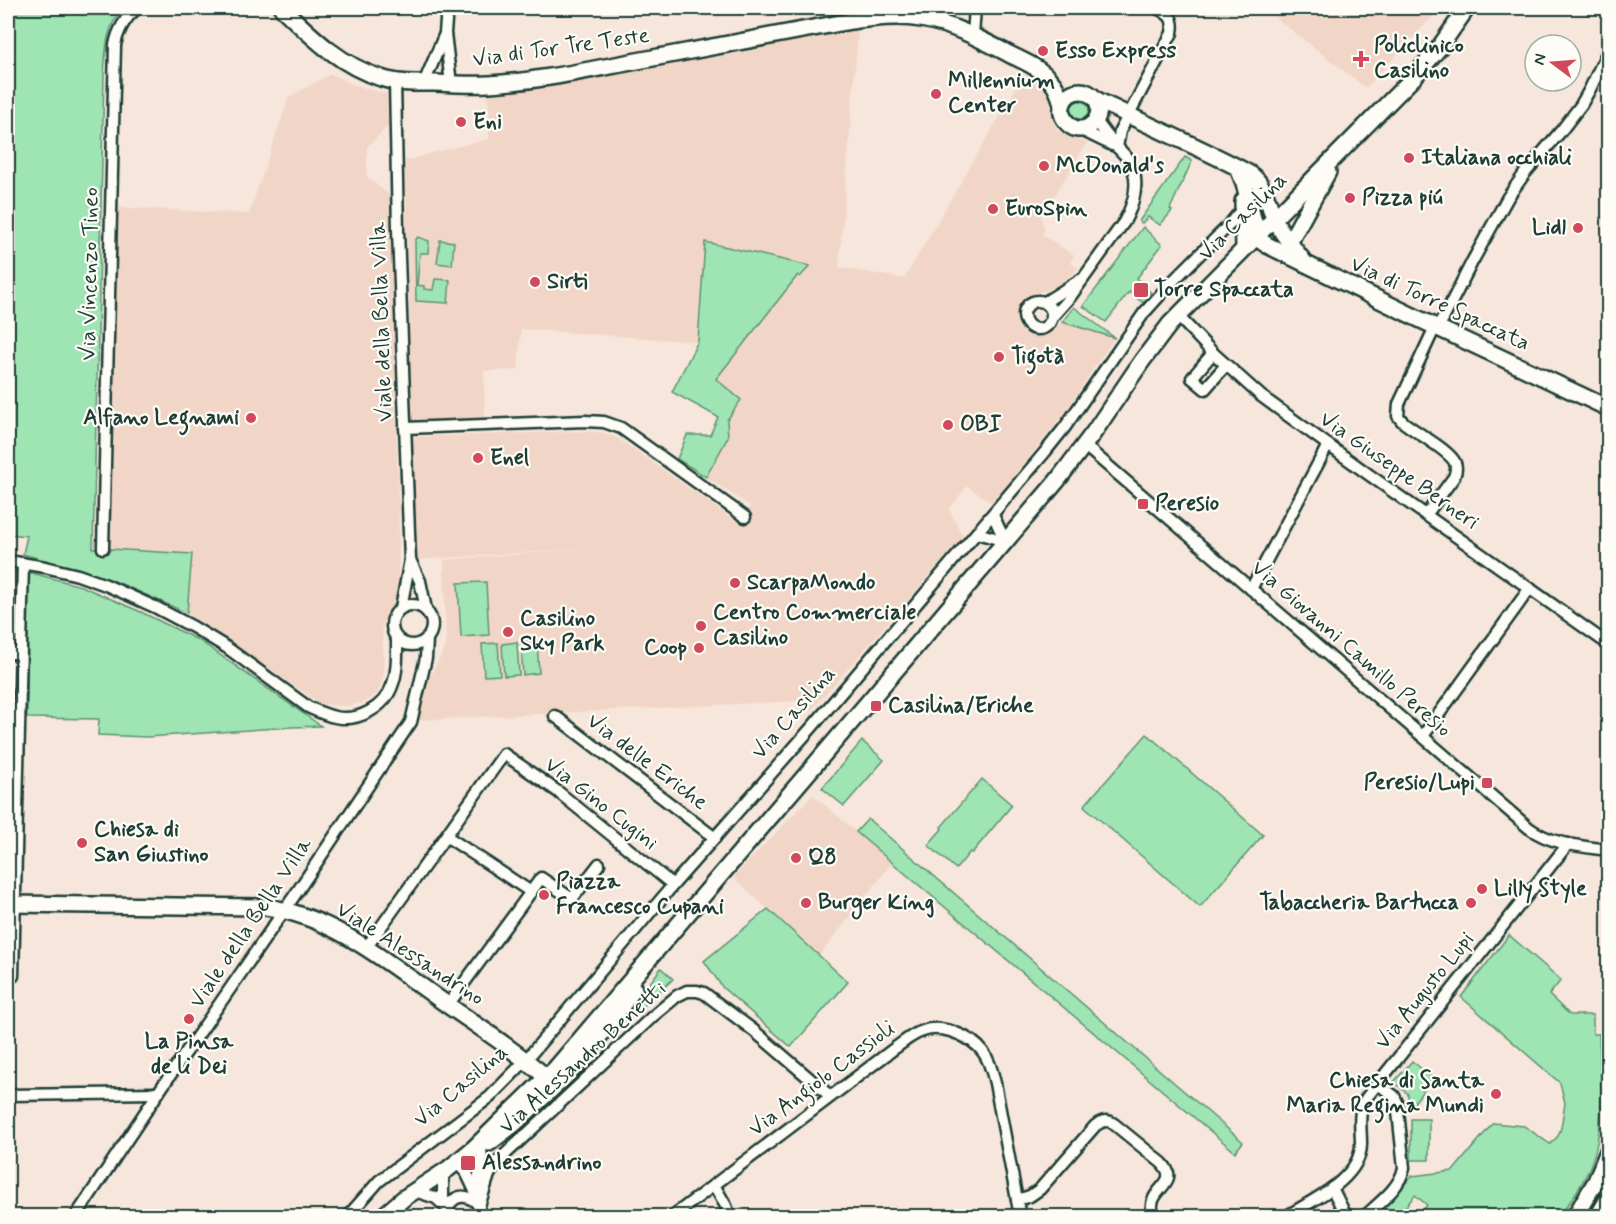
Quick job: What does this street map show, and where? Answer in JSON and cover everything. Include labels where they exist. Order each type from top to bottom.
[{"type":"street","name":"Via Vincenzo Tineo","points":[[103,548],[115,45],[119,29],[128,15],[137,8]]},
{"type":"street","name":"Via di Tor Tre Teste","points":[[282,8],[316,40],[340,58],[371,75],[395,82],[451,84],[497,83],[565,74],[851,21],[904,17],[923,19],[973,35],[1036,68],[1055,75],[1077,92],[1086,92],[1095,99],[1250,174],[1265,192],[1274,218]]},
{"type":"street","points":[[447,8],[445,33],[451,84]]},
{"type":"street","points":[[973,35],[975,8]]},
{"type":"street","points":[[1117,147],[1120,131],[1172,33],[1171,19],[1157,8]]},
{"type":"street","name":"Via Casilina","points":[[383,1216],[398,1202],[443,1173],[479,1143],[546,1077],[583,1036],[1085,446],[1152,346],[1257,234],[1427,62],[1467,8]]},
{"type":"street","points":[[424,83],[445,33]]},
{"type":"street","points":[[1426,515],[1454,477],[1456,464],[1449,454],[1402,421],[1398,416],[1399,404],[1435,327],[1443,319],[1508,197],[1519,180],[1581,105],[1608,51]]},
{"type":"street","name":"Via di Tor Tre Teste","points":[[1036,68],[1055,86],[1060,95],[1062,114],[1071,126],[1077,129],[1089,127],[1097,119],[1128,115]]},
{"type":"street","name":"Viale della Bella Villa","points":[[8,561],[78,575],[157,608],[226,647],[308,706],[323,714],[337,718],[354,717],[373,710],[387,697],[396,669],[397,639],[393,633],[393,619],[401,608],[410,560],[395,82]]},
{"type":"street","points":[[1062,105],[1067,97],[1077,92]]},
{"type":"street","points":[[1053,316],[1052,309],[1045,302],[1037,301],[1029,304],[1024,312],[1026,324],[1033,329],[1042,329],[1050,325],[1053,316],[1070,297],[1124,222],[1133,202],[1136,185],[1132,168],[1128,158],[1104,133],[1097,119],[1099,107],[1095,99]]},
{"type":"street","points":[[1077,129],[1117,147]]},
{"type":"street","name":"Via Casilina","points":[[1289,243],[1336,156]]},
{"type":"street","points":[[1238,168],[1257,234]]},
{"type":"street","points":[[1244,183],[1244,248]]},
{"type":"street","name":"Via Casilina","points":[[348,1216],[379,1181],[490,1097],[526,1060],[673,885],[813,726],[993,515],[1061,432],[1144,313],[1243,208]]},
{"type":"street","points":[[1274,218],[1289,243],[1307,265]]},
{"type":"street","name":"Via di Torre Spaccata","points":[[1257,234],[1267,245],[1307,265],[1608,408]]},
{"type":"street","points":[[1045,302],[1084,276]]},
{"type":"street","name":"Via Giuseppe Berneri","points":[[1178,316],[1213,353],[1261,396],[1608,644]]},
{"type":"street","points":[[1213,353],[1192,378],[1205,389],[1227,365]]},
{"type":"street","points":[[405,428],[604,422],[621,428],[745,517]]},
{"type":"street","points":[[1251,589],[1328,445]]},
{"type":"street","name":"Via Giovanni Camillo Peresio","points":[[1085,446],[1529,828],[1548,838],[1568,844],[1608,850]]},
{"type":"street","points":[[993,515],[1005,541]]},
{"type":"street","points":[[977,533],[1005,541]]},
{"type":"street","name":"Viale della Bella Villa","points":[[76,1216],[411,722],[433,621],[426,609],[420,581],[410,560]]},
{"type":"street","points":[[13,976],[11,904],[23,563]]},
{"type":"street","points":[[1423,736],[1530,588]]},
{"type":"street","points":[[401,608],[414,604],[426,609]]},
{"type":"street","points":[[397,639],[411,645],[423,643],[428,639]]},
{"type":"street","points":[[8,653],[20,653]]},
{"type":"street","name":"Via delle Eriche","points":[[555,716],[715,838]]},
{"type":"street","name":"Via Gino Cugini","points":[[446,836],[504,754],[557,791],[673,885]]},
{"type":"street","points":[[366,948],[446,836],[531,892]]},
{"type":"street","name":"Via Augusto Lupi","points":[[1287,1216],[1332,1188],[1351,1171],[1361,1147],[1361,1108],[1367,1097],[1568,844]]},
{"type":"street","points":[[448,1005],[541,878],[572,899],[599,864]]},
{"type":"street","name":"Viale Alessandrino","points":[[11,904],[284,909],[327,925],[366,948],[526,1060],[546,1077]]},
{"type":"street","name":"Via Casilina","points":[[479,1143],[489,1143],[500,1136],[570,1072],[621,1008],[644,974],[656,949]]},
{"type":"street","name":"Via Alessandro Benetti","points":[[478,1204],[489,1175],[497,1162],[652,1017],[684,992],[699,991],[709,997],[753,1030],[830,1096]]},
{"type":"street","name":"Via Angiolo Cassioli","points":[[673,1216],[894,1048],[929,1029],[942,1029],[968,1039],[983,1051],[992,1072],[1020,1216]]},
{"type":"street","points":[[1365,1216],[1397,1184],[1404,1168],[1397,1102],[1394,1096],[1377,1083]]},
{"type":"street","points":[[8,1095],[158,1093]]},
{"type":"street","points":[[1017,1200],[1036,1193],[1095,1126],[1107,1121],[1114,1124],[1168,1170],[1167,1181],[1152,1202],[1153,1216]]},
{"type":"street","points":[[478,1204],[482,1153],[479,1143]]},
{"type":"street","points":[[1575,1216],[1596,1181],[1608,1151]]},
{"type":"street","points":[[457,1162],[466,1174],[478,1204]]},
{"type":"street","points":[[443,1173],[446,1210]]},
{"type":"street","points":[[714,1185],[730,1216]]},
{"type":"street","points":[[1332,1188],[1346,1216]]},
{"type":"street","points":[[415,1191],[436,1198],[446,1210]]},
{"type":"street","points":[[446,1210],[454,1200],[460,1197],[470,1198],[478,1204]]},
{"type":"street","points":[[1598,1216],[1608,1199]]},
{"type":"shaded area","name":"Policlinico Casilino","points":[[1263,8],[1440,8],[1366,88]]},
{"type":"shaded area","points":[[858,30],[839,267],[904,279],[1024,75],[1044,85],[1047,89],[1051,97],[1053,122],[1058,131],[1087,143],[1041,217],[1045,230],[1042,235],[1074,255],[1070,263],[1078,268],[1060,284],[1025,299],[1017,315],[1029,331],[1039,334],[1050,332],[1062,322],[1115,338],[1065,413],[992,503],[967,486],[949,509],[963,537],[810,712],[797,701],[419,720],[423,690],[446,647],[444,560],[592,548],[415,560],[412,437],[590,431],[603,433],[619,439],[740,524],[750,506],[706,477],[728,437],[727,420],[741,401],[716,380],[798,275],[800,277],[810,266],[705,243],[698,342],[521,329],[518,370],[484,371],[485,419],[412,422],[405,161],[489,139],[488,93]]},
{"type":"shaded area","name":"Alfano Legnami","points":[[331,74],[351,84],[387,94],[388,126],[367,147],[367,177],[390,196],[399,525],[397,594],[382,625],[384,674],[378,693],[363,703],[345,706],[321,704],[187,613],[192,554],[103,548],[111,207],[249,214],[289,97]]},
{"type":"shaded area","points":[[813,795],[892,863],[819,956],[733,877]]},
{"type":"green space","points":[[8,8],[123,8],[110,32],[106,48],[104,76],[93,548],[192,554],[187,613],[110,579],[23,554],[27,536],[8,534]]},
{"type":"green space","points":[[1080,101],[1086,104],[1089,110],[1086,116],[1080,119],[1074,116],[1071,110],[1074,104]]},
{"type":"green space","points":[[1185,157],[1192,161],[1170,209],[1172,211],[1160,225],[1148,217],[1142,223],[1139,221]]},
{"type":"green space","points":[[1143,227],[1162,245],[1137,278],[1151,293],[1143,303],[1129,292],[1106,322],[1083,306]]},
{"type":"green space","points":[[418,237],[429,241],[428,253],[420,253],[417,285],[433,290],[435,279],[450,280],[448,303],[416,301],[415,241]]},
{"type":"green space","points":[[440,240],[454,242],[452,265],[437,263]]},
{"type":"green space","points":[[705,242],[810,266],[800,277],[798,275],[716,379],[741,400],[727,420],[728,437],[706,477],[677,459],[687,435],[710,435],[718,417],[672,392],[698,341]]},
{"type":"green space","points":[[1074,307],[1115,338],[1062,322]]},
{"type":"green space","points":[[28,572],[81,586],[200,641],[321,726],[147,737],[98,735],[99,719],[27,718]]},
{"type":"green space","points":[[486,582],[489,635],[461,637],[458,583]]},
{"type":"green space","points":[[537,641],[539,673],[523,675],[521,642]]},
{"type":"green space","points":[[517,642],[519,675],[504,676],[502,644]]},
{"type":"green space","points":[[498,643],[500,675],[484,676],[482,644]]},
{"type":"green space","points":[[1147,734],[1263,835],[1200,907],[1084,806]]},
{"type":"green space","points":[[862,741],[884,760],[844,806],[822,788]]},
{"type":"green space","points":[[982,779],[1012,805],[956,869],[928,845]]},
{"type":"green space","points":[[868,819],[1243,1142],[1235,1152],[856,832]]},
{"type":"green space","points":[[768,909],[848,982],[791,1047],[723,988],[704,961]]},
{"type":"green space","points":[[1509,935],[1561,980],[1549,995],[1570,1015],[1593,1015],[1593,1034],[1599,1034],[1601,1100],[1599,1133],[1588,1171],[1560,1216],[1418,1216],[1427,1205],[1415,1195],[1398,1216],[1376,1216],[1412,1176],[1453,1171],[1493,1123],[1524,1126],[1550,1144],[1558,1136],[1565,1103],[1560,1083],[1461,997]]},
{"type":"green space","points":[[661,968],[673,979],[615,1032],[620,1023]]},
{"type":"green space","points":[[1412,1061],[1433,1078],[1413,1104],[1408,1105],[1408,1094],[1394,1082]]},
{"type":"green space","points":[[1411,1119],[1429,1119],[1429,1160],[1411,1160]]},
{"type":"place","name":"Esso Express","points":[[1043,51]]},
{"type":"place","name":"Policlinico Casilino","points":[[1361,59]]},
{"type":"place","name":"Millennium Center","points":[[936,94]]},
{"type":"place","name":"Eni","points":[[461,122]]},
{"type":"place","name":"Italiana occhiali","points":[[1409,158]]},
{"type":"place","name":"McDonald's","points":[[1044,166]]},
{"type":"place","name":"Pizza piú","points":[[1350,198]]},
{"type":"place","name":"EuroSpin","points":[[993,209]]},
{"type":"place","name":"Lidl","points":[[1578,228]]},
{"type":"place","name":"Sirti","points":[[535,282]]},
{"type":"place","name":"Torre Spaccata","points":[[1141,290]]},
{"type":"place","name":"Tigotà","points":[[999,357]]},
{"type":"place","name":"Alfano Legnami","points":[[251,418]]},
{"type":"place","name":"OBI","points":[[948,425]]},
{"type":"place","name":"Enel","points":[[478,458]]},
{"type":"place","name":"Peresio","points":[[1143,504]]},
{"type":"place","name":"ScarpaMondo","points":[[735,583]]},
{"type":"place","name":"Centro Commerciale Casilino","points":[[701,626]]},
{"type":"place","name":"Casilino Sky Park","points":[[508,632]]},
{"type":"place","name":"Coop","points":[[699,648]]},
{"type":"place","name":"Casilina/Eriche","points":[[876,706]]},
{"type":"place","name":"Peresio/Lupi","points":[[1487,783]]},
{"type":"place","name":"Chiesa di San Giustino","points":[[82,843]]},
{"type":"place","name":"Q8","points":[[796,858]]},
{"type":"place","name":"Lilly Style","points":[[1482,889]]},
{"type":"place","name":"Piazza Francesco Cupani","points":[[544,895]]},
{"type":"place","name":"Burger King","points":[[806,903]]},
{"type":"place","name":"Tabaccheria Bartucca","points":[[1471,903]]},
{"type":"place","name":"La Pinsa de li Dei","points":[[189,1019]]},
{"type":"place","name":"Chiesa di Santa Maria Regina Mundi","points":[[1496,1094]]},
{"type":"place","name":"Alessandrino","points":[[468,1163]]}]
